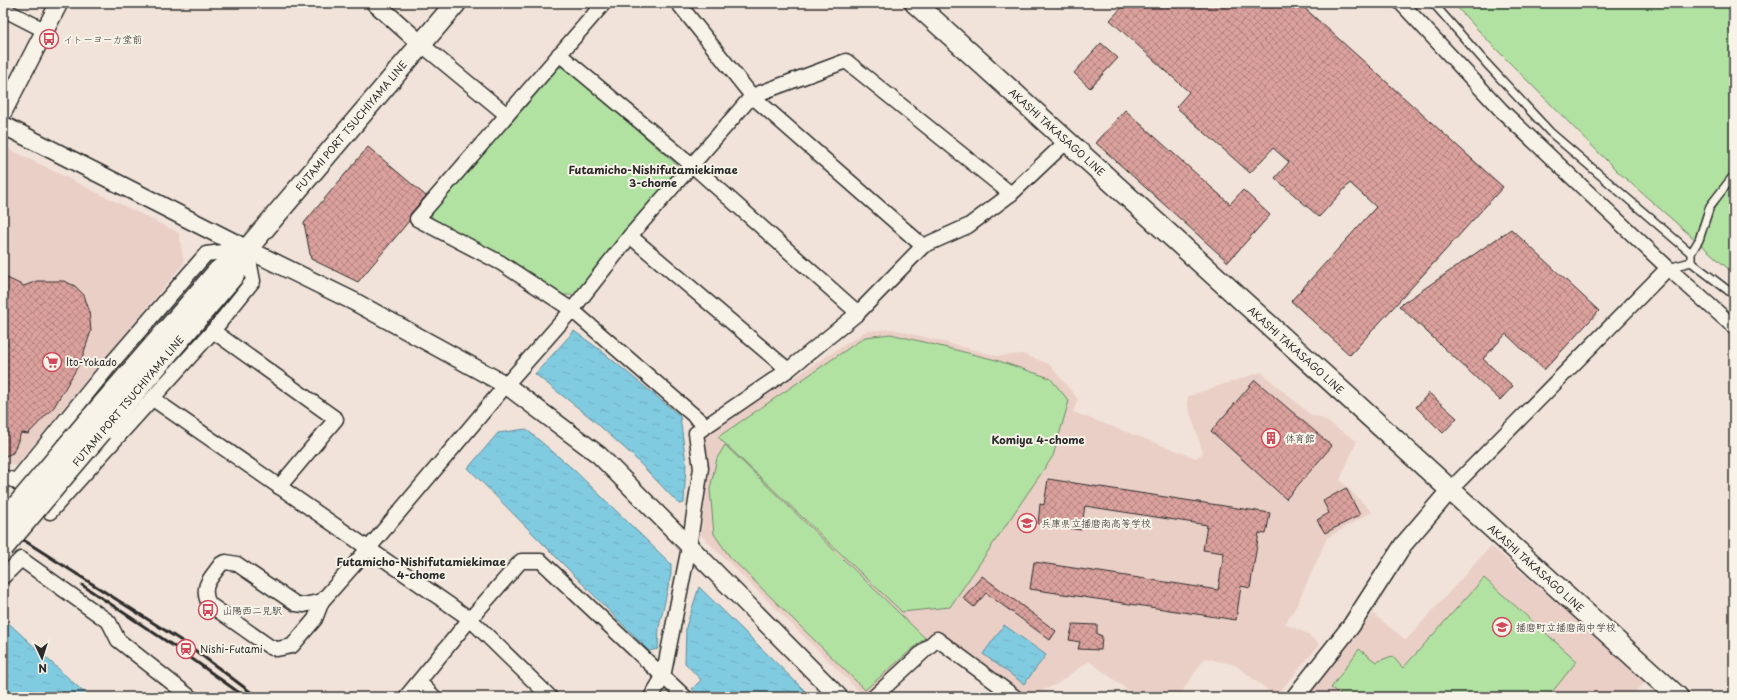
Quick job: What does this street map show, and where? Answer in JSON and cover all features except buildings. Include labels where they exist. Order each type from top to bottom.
[{"type":"main road","name":"FUTAMI PORT TSUCHIYAMA LINE","points":[[3,548],[96,425],[218,271],[247,249],[456,3]]},
{"type":"main road","name":"AKASHI TAKASAGO LINE","points":[[915,3],[1678,697]]},
{"type":"main road","name":"FUTAMI PORT TSUCHIYAMA LINE","points":[[3,522],[96,425]]},
{"type":"street","points":[[3,112],[46,31],[59,3]]},
{"type":"street","points":[[375,3],[421,44],[507,115]]},
{"type":"street","points":[[604,3],[417,218],[500,263],[572,310],[706,426]]},
{"type":"street","points":[[678,3],[752,96],[924,246]]},
{"type":"street","points":[[1401,3],[1502,111],[1668,268],[1734,327]]},
{"type":"street","points":[[3,9],[46,31]]},
{"type":"street","points":[[559,54],[693,166],[858,313]]},
{"type":"street","points":[[322,601],[304,605],[296,604],[232,562],[221,564],[205,589],[209,604],[270,647],[277,649],[292,646],[315,619],[322,601],[572,310],[630,236],[693,166],[752,96],[846,61],[1011,194]]},
{"type":"street","points":[[3,125],[355,302],[506,385],[599,454],[689,548],[839,697]]},
{"type":"street","points":[[651,697],[662,677],[689,548],[700,468],[696,433],[788,370],[858,313],[924,246],[968,226],[1011,194],[1067,141]]},
{"type":"street","points":[[630,236],[788,370]]},
{"type":"street","points":[[247,249],[253,281],[213,331],[50,512],[9,479],[206,254],[247,249]]},
{"type":"street","points":[[1295,697],[1351,626],[1403,545],[1450,490],[1668,268]]},
{"type":"street","points":[[213,331],[336,419],[279,487]]},
{"type":"street","points":[[153,399],[470,619],[550,697]]},
{"type":"street","points":[[3,577],[21,559],[109,622],[118,640],[190,697]]},
{"type":"street","points":[[406,697],[470,619],[521,561],[541,561],[662,677],[685,697]]},
{"type":"street","points":[[874,697],[937,639],[1015,697]]},
{"type":"street","points":[[419,682],[434,697]]},
{"type":"lane","points":[[1435,4],[1486,63],[1550,132],[1691,253]]},
{"type":"lane","points":[[1691,262],[1691,253],[1699,240],[1710,206],[1734,175]]},
{"type":"lane","points":[[1668,268],[1691,262]]},
{"type":"lane","points":[[1691,262],[1734,295]]},
{"type":"shaded area","name":"Ito-Yokado","points":[[3,146],[179,233],[184,263],[16,466],[3,462]]},
{"type":"shaded area","name":"兵庫県立播磨南高等学校","points":[[893,329],[998,356],[1023,354],[1049,364],[1078,399],[1073,412],[1196,458],[1203,453],[1187,403],[1188,396],[1261,372],[1312,416],[1320,417],[1357,441],[1340,480],[1372,512],[1327,538],[1297,605],[1285,624],[1304,632],[1320,644],[1276,696],[1235,665],[1205,658],[1178,697],[1137,697],[1089,661],[1057,684],[1029,697],[1024,697],[936,633],[865,697],[701,535],[708,472],[703,436],[866,331]]},
{"type":"shaded area","name":"播磨町立播磨南中学校","points":[[1491,546],[1647,680],[1630,697],[1304,697],[1373,614],[1406,640]]},
{"type":"green space","points":[[1453,3],[1734,3],[1734,270],[1732,272],[1617,171],[1494,47]]},
{"type":"green space","points":[[557,67],[565,67],[676,164],[676,171],[576,295],[563,295],[504,257],[433,220],[431,213]]},
{"type":"green space","points":[[891,334],[996,360],[1050,378],[1069,401],[1053,456],[950,607],[902,612],[718,437],[865,337]]},
{"type":"green space","points":[[725,445],[925,638],[865,690],[730,557],[714,534],[710,489],[717,458]]},
{"type":"green space","points":[[1484,578],[1577,661],[1548,697],[1345,697],[1331,688],[1359,649],[1376,662],[1392,656],[1403,668]]},
{"type":"water","points":[[574,331],[599,349],[680,416],[686,463],[684,503],[679,504],[631,454],[591,418],[535,374]]},
{"type":"water","points":[[526,429],[573,469],[671,564],[671,574],[659,627],[658,649],[649,651],[468,468],[498,433]]},
{"type":"water","points":[[699,587],[811,697],[702,697],[692,689],[701,680],[685,663],[686,627]]},
{"type":"water","points":[[3,618],[89,697],[3,697]]},
{"type":"water","points":[[1004,625],[1046,655],[1024,684],[983,654]]},
{"type":"railway","points":[[3,527],[188,645],[257,697]]},
{"type":"railway","points":[[82,585],[184,653],[245,697]]},
{"type":"place","name":"イトーヨーカ堂前","points":[[49,39]]},
{"type":"place","name":"Ito-Yokado","points":[[52,362]]},
{"type":"place","name":"体育館","points":[[1271,438]]},
{"type":"place","name":"兵庫県立播磨南高等学校","points":[[1027,523]]},
{"type":"place","name":"山陽西二見駅","points":[[208,610]]},
{"type":"place","name":"播磨町立播磨南中学校","points":[[1502,627]]},
{"type":"place","name":"Nishi-Futami","points":[[186,649]]},
{"type":"district","name":"Futamicho-Nishifutamiekimae 3-chome","points":[[653,176]]},
{"type":"district","name":"Komiya 4-chome","points":[[1038,440]]},
{"type":"district","name":"Futamicho-Nishifutamiekimae 4-chome","points":[[421,568]]}]
